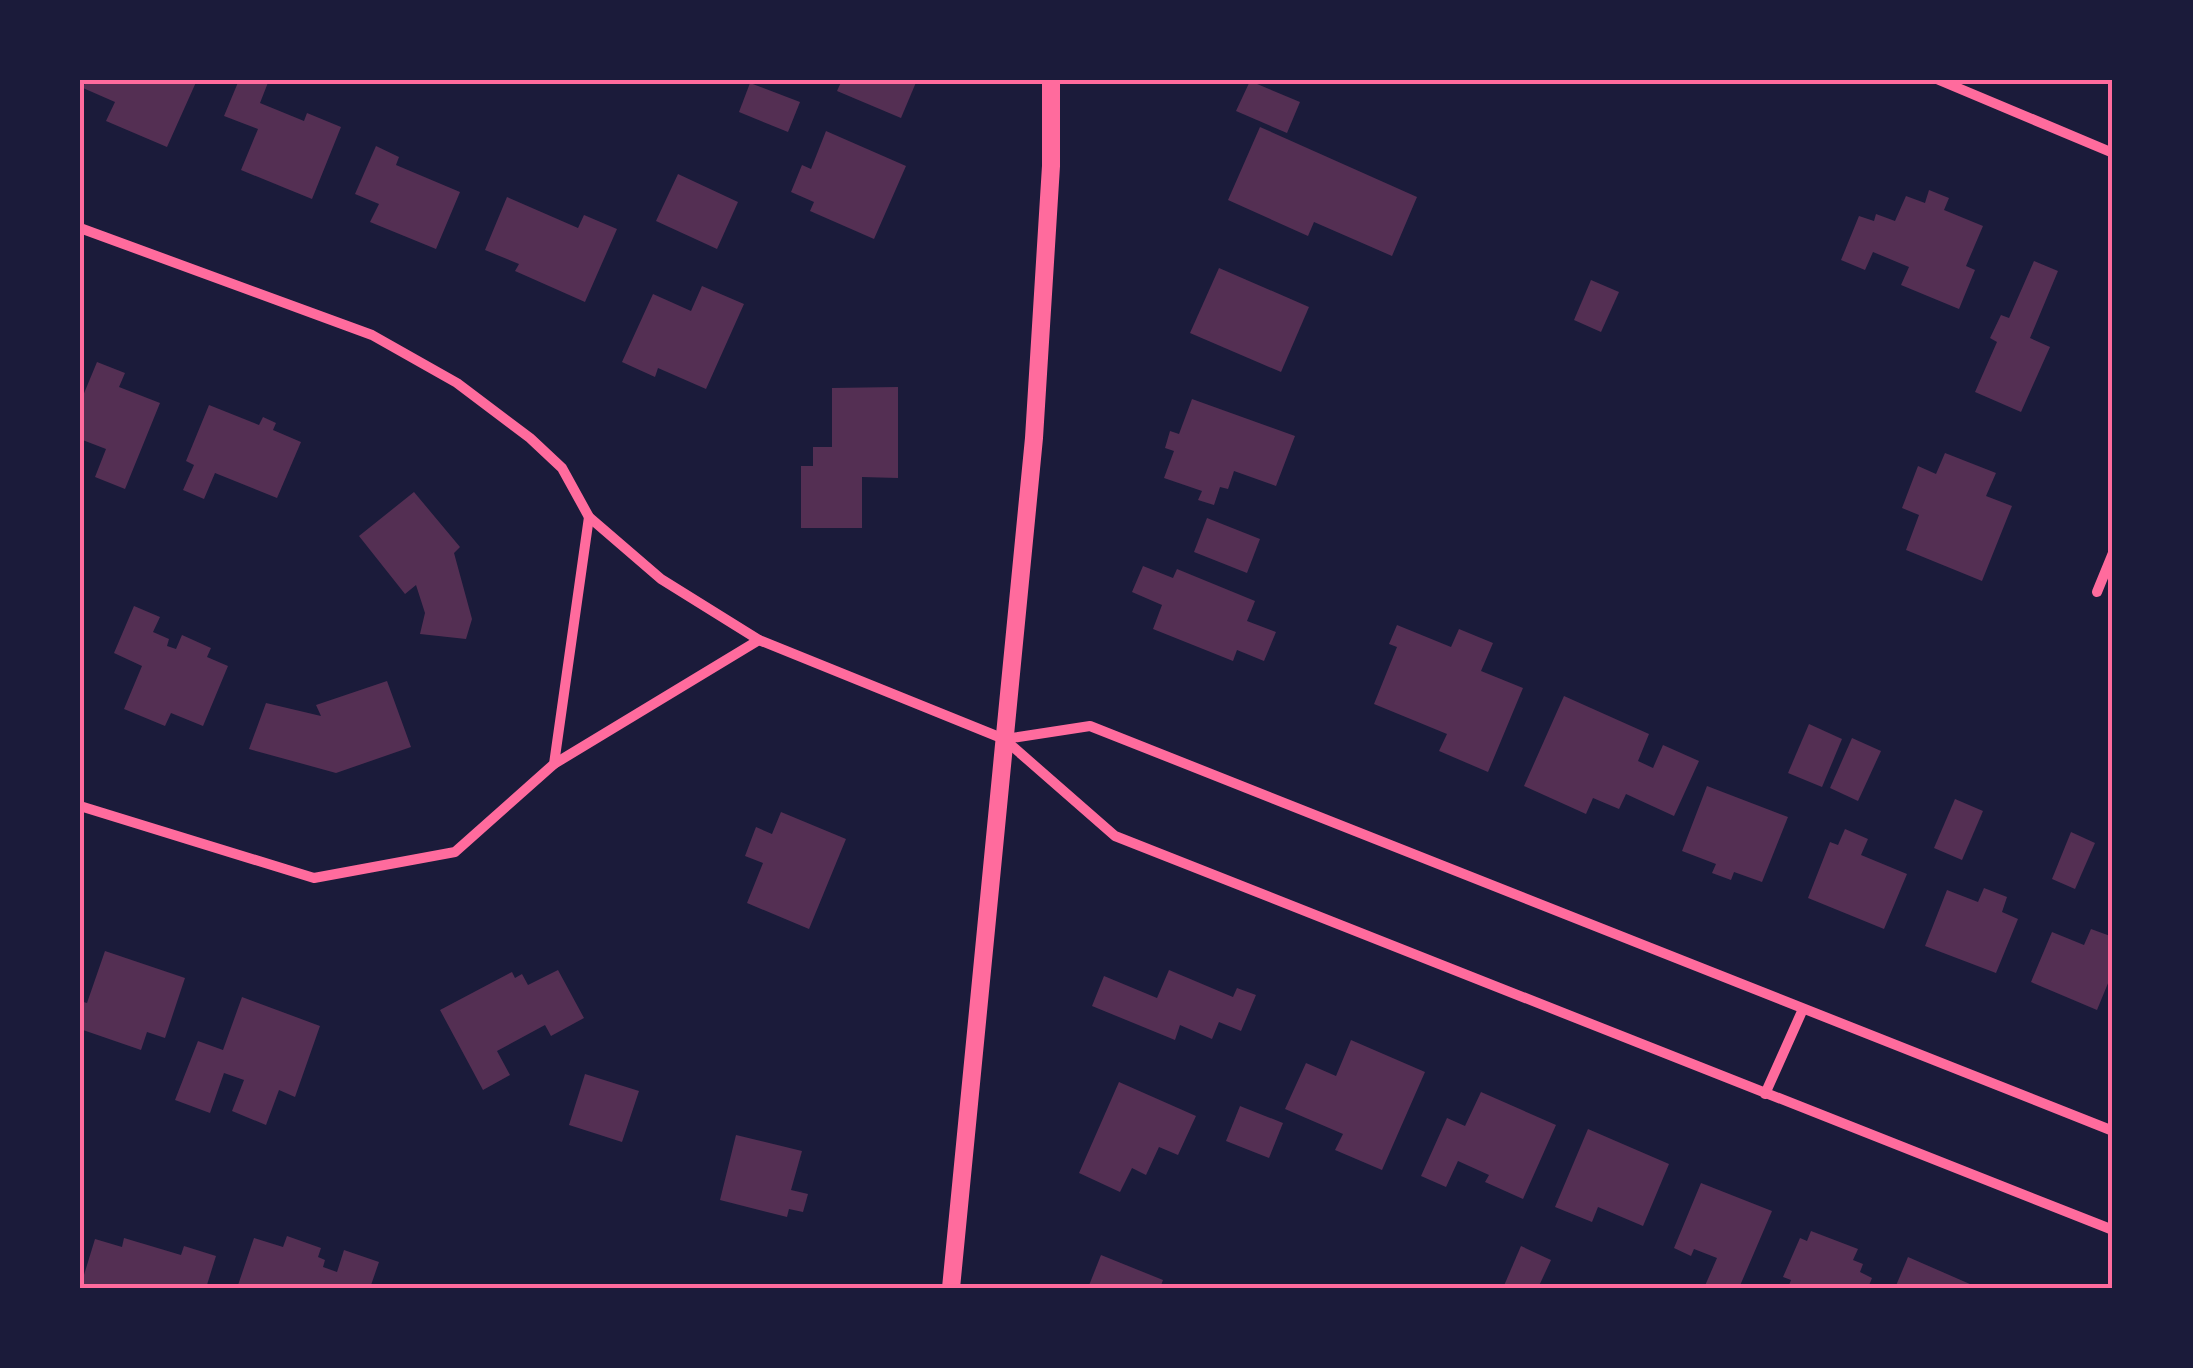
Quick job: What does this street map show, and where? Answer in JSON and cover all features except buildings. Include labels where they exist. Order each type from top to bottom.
[{"type":"street","points":[[951,1288],[1034,438],[1051,166],[1051,80]]},
{"type":"street","points":[[1939,80],[2113,153]]},
{"type":"street","points":[[80,228],[372,336],[458,383],[497,410],[562,468],[589,517],[660,579],[759,640],[1004,739],[1115,836],[2113,1230]]},
{"type":"street","points":[[554,764],[589,517]]},
{"type":"street","points":[[2097,592],[2113,553]]},
{"type":"street","points":[[80,806],[314,878],[456,852],[554,764],[759,640]]},
{"type":"street","points":[[1004,739],[1090,726],[2113,1132]]},
{"type":"street","points":[[1765,1094],[1804,1009]]}]
